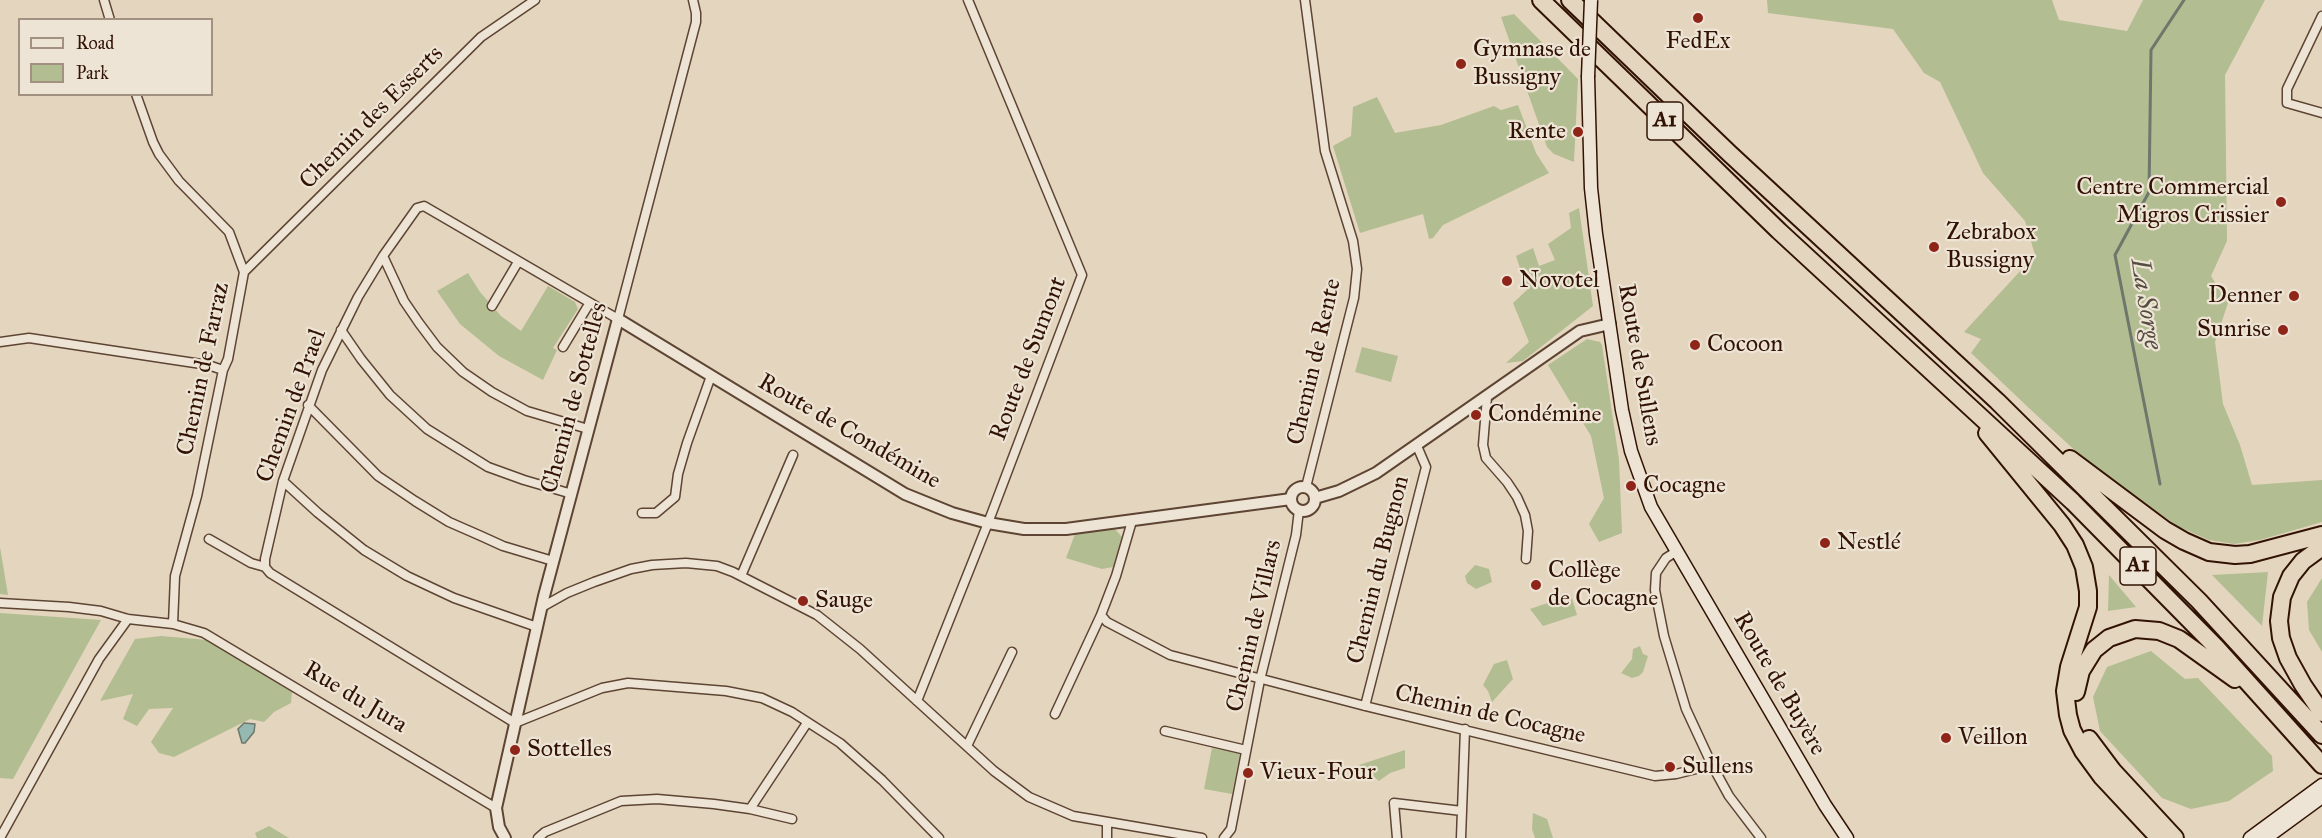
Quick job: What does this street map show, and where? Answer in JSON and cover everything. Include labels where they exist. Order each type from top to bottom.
[{"type":"highway","name":"A1","points":[[1541,0],[1779,231],[2016,447],[2107,536],[2193,623],[2322,765]]},
{"type":"highway","name":"A1","points":[[1570,0],[1729,153],[1997,400],[2184,585],[2322,735]]},
{"type":"highway","points":[[1942,380],[2053,512],[2079,552],[2086,575],[2089,599],[2066,683],[2065,699],[2070,722],[2079,744],[2092,764],[2159,838]]},
{"type":"highway","points":[[1997,400],[2135,509],[2193,546],[2223,555],[2250,554],[2322,535]]},
{"type":"highway","points":[[2322,547],[2303,561],[2291,576],[2282,597],[2279,621],[2281,638],[2288,658],[2322,713]]},
{"type":"highway","points":[[2175,838],[2113,771],[2085,732],[2078,712],[2076,691],[2078,677],[2088,658],[2101,643],[2117,634],[2135,629],[2159,631],[2193,647],[2272,708]]},
{"type":"main road","name":"Route de Sullens","points":[[1591,0],[1588,77],[1592,196],[1622,410],[1631,451],[1652,507],[1677,551]]},
{"type":"main road","name":"Route de Buyère","points":[[1677,551],[1825,805],[1847,838]]},
{"type":"main road","points":[[2250,838],[2319,793]]},
{"type":"main road","points":[[2266,838],[2319,793]]},
{"type":"street","points":[[104,0],[109,18]]},
{"type":"street","name":"Chemin des Esserts","points":[[244,272],[481,37],[535,0]]},
{"type":"street","name":"Chemin de Sottelles","points":[[496,808],[542,607],[696,22],[693,0]]},
{"type":"street","name":"Route de Sumont","points":[[917,701],[988,523],[1082,275],[968,0]]},
{"type":"street","name":"Chemin de Rente","points":[[1305,0],[1325,151],[1353,241],[1357,269],[1354,298],[1306,487]]},
{"type":"street","points":[[2322,16],[2286,89],[2287,103],[2322,113]]},
{"type":"street","name":"Chemin de Farraz","points":[[137,96],[159,154],[179,181],[229,232],[244,272],[228,359],[223,370],[197,496],[175,576],[173,624]]},
{"type":"street","name":"Chemin de Prael","points":[[265,567],[283,481],[322,370],[341,330],[383,256],[417,207],[424,206],[518,262]]},
{"type":"street","points":[[383,256],[404,301],[419,323],[437,347],[463,372],[492,392],[527,411],[588,429]]},
{"type":"street","points":[[492,306],[518,262],[618,319]]},
{"type":"street","points":[[563,347],[589,304]]},
{"type":"street","name":"Route de Condémine","points":[[618,319],[905,494],[952,513],[988,523],[1024,529],[1066,529],[1292,499]]},
{"type":"street","points":[[1315,498],[1339,491],[1376,473],[1580,331],[1610,324]]},
{"type":"street","points":[[341,330],[390,395],[427,429],[488,467],[572,494]]},
{"type":"street","points":[[0,342],[29,338],[208,365],[223,370]]},
{"type":"street","points":[[642,513],[656,513],[675,497],[678,474],[687,443],[711,376]]},
{"type":"street","points":[[1487,397],[1484,452],[1486,458],[1517,497],[1525,515],[1528,531],[1526,559]]},
{"type":"street","points":[[308,405],[378,476],[415,501],[449,522],[488,539],[554,561]]},
{"type":"street","name":"Chemin du Bugnon","points":[[1365,706],[1426,467],[1417,446]]},
{"type":"street","points":[[741,576],[793,455]]},
{"type":"street","points":[[283,481],[364,550],[407,576],[454,598],[537,627]]},
{"type":"street","points":[[1306,487],[1311,490],[1315,498],[1311,508],[1299,510],[1294,506],[1292,499],[1294,491],[1306,487]]},
{"type":"street","name":"Chemin de Villars","points":[[1224,838],[1231,829],[1260,680],[1296,535],[1299,510]]},
{"type":"street","points":[[1055,714],[1101,615],[1116,576],[1132,520]]},
{"type":"street","points":[[209,539],[251,563],[265,567],[270,573],[515,723],[602,688],[628,683],[726,691],[762,698],[792,712],[840,743],[882,780],[939,838]]},
{"type":"street","points":[[1677,551],[1660,565],[1656,573],[1655,590],[1664,636],[1686,709],[1712,765],[1729,796],[1761,838]]},
{"type":"street","points":[[542,607],[567,593],[631,569],[655,564],[686,563],[717,566],[817,615],[860,649],[994,771],[1029,797],[1073,816],[1202,838]]},
{"type":"street","name":"Rue du Jura","points":[[0,603],[80,608],[110,613],[128,619],[173,624],[204,633],[496,808]]},
{"type":"street","name":"Chemin de Cocagne","points":[[1101,615],[1107,622],[1170,655],[1365,706],[1655,776],[1676,774],[1712,765]]},
{"type":"street","points":[[0,838],[99,659],[128,619]]},
{"type":"street","points":[[967,746],[1012,652]]},
{"type":"street","points":[[750,809],[807,723]]},
{"type":"street","points":[[1461,838],[1465,729]]},
{"type":"street","name":"Chemin de Villars","points":[[1165,731],[1246,750]]},
{"type":"street","points":[[538,838],[544,832],[621,801],[657,799],[750,809],[792,819]]},
{"type":"street","points":[[1397,838],[1394,803],[1462,811]]},
{"type":"street","points":[[496,808],[499,826],[505,838]]},
{"type":"street","points":[[1107,823],[1107,838]]},
{"type":"green space","points":[[1767,0],[2052,0],[2059,20],[2127,31],[2143,0],[2265,0],[2225,75],[2227,241],[2211,276],[2228,303],[2215,342],[2223,404],[2240,445],[2252,485],[2322,480],[2322,522],[2260,540],[2234,544],[2209,540],[2179,527],[2093,467],[2031,410],[1971,353],[1981,339],[1964,332],[2035,255],[2025,221],[1983,173],[1940,82],[1924,73],[1893,29],[1768,13]]},
{"type":"green space","points":[[1514,14],[1578,79],[1574,162],[1554,154],[1547,147],[1501,17]]},
{"type":"green space","points":[[1377,97],[1395,133],[1441,125],[1494,106],[1501,110],[1518,105],[1536,153],[1549,173],[1443,225],[1433,238],[1429,239],[1423,214],[1360,233],[1333,146],[1351,136],[1353,107]]},
{"type":"green space","points":[[1579,208],[1593,306],[1523,361],[1506,363],[1529,342],[1513,303],[1527,290],[1516,256],[1533,248],[1539,266],[1555,260],[1548,244],[1571,228],[1569,213]]},
{"type":"green space","points":[[468,273],[480,292],[501,316],[521,331],[548,286],[575,302],[578,309],[553,348],[557,350],[543,380],[499,356],[460,324],[437,291]]},
{"type":"green space","points":[[1587,339],[1600,342],[1602,345],[1619,460],[1622,533],[1599,542],[1589,524],[1604,498],[1591,436],[1548,365]]},
{"type":"green space","points":[[1362,347],[1398,356],[1391,382],[1355,372]]},
{"type":"green space","points":[[1115,529],[1122,537],[1113,567],[1102,569],[1066,558],[1075,534]]},
{"type":"green space","points":[[0,547],[8,595],[0,594]]},
{"type":"green space","points":[[1475,565],[1489,569],[1492,582],[1476,589],[1467,583],[1465,576]]},
{"type":"green space","points":[[2268,572],[2262,626],[2212,575]]},
{"type":"green space","points":[[2109,575],[2136,607],[2108,611]]},
{"type":"green space","points":[[2322,578],[2322,652],[2309,630],[2307,602]]},
{"type":"green space","points":[[1571,595],[1577,615],[1543,626],[1530,609]]},
{"type":"green space","points":[[0,613],[101,620],[13,779],[0,778]]},
{"type":"green space","points":[[161,636],[208,640],[292,692],[291,703],[274,712],[264,722],[250,719],[174,757],[159,753],[151,742],[173,708],[149,709],[137,726],[123,719],[133,694],[100,701],[135,639]]},
{"type":"green space","points":[[1640,646],[1643,654],[1648,656],[1643,672],[1632,678],[1621,673],[1632,659],[1633,649]]},
{"type":"green space","points":[[2151,651],[2185,679],[2198,678],[2272,756],[2273,771],[2229,801],[2191,809],[2162,798],[2100,731],[2093,697],[2107,667]]},
{"type":"green space","points":[[1507,660],[1513,679],[1492,702],[1483,685],[1494,664]]},
{"type":"green space","points":[[1212,748],[1240,753],[1232,794],[1204,789]]},
{"type":"green space","points":[[1405,750],[1405,768],[1390,773],[1379,781],[1359,765]]},
{"type":"green space","points":[[1533,813],[1547,819],[1553,838],[1535,838],[1532,829]]},
{"type":"green space","points":[[269,826],[289,838],[257,838],[255,833]]},
{"type":"water","points":[[244,723],[255,724],[254,732],[245,743],[242,743],[238,729]]},
{"type":"waterway","name":"La Sorge","points":[[2160,484],[2115,255],[2149,192],[2151,50],[2184,0]]},
{"type":"place","name":"FedEx","points":[[1698,18]]},
{"type":"place","name":"Gymnase de Bussigny","points":[[1461,64]]},
{"type":"place","name":"Rente","points":[[1578,132]]},
{"type":"place","name":"Centre Commercial Migros Crissier","points":[[2281,202]]},
{"type":"place","name":"Zebrabox Bussigny","points":[[1934,247]]},
{"type":"place","name":"Novotel","points":[[1507,281]]},
{"type":"place","name":"Denner","points":[[2294,296]]},
{"type":"place","name":"Sunrise","points":[[2283,330]]},
{"type":"place","name":"Cocoon","points":[[1695,345]]},
{"type":"place","name":"Condémine","points":[[1476,415]]},
{"type":"place","name":"Cocagne","points":[[1631,486]]},
{"type":"place","name":"Nestlé","points":[[1825,543]]},
{"type":"place","name":"Collège de Cocagne","points":[[1536,585]]},
{"type":"place","name":"Sauge","points":[[803,601]]},
{"type":"place","name":"Veillon","points":[[1946,738]]},
{"type":"place","name":"Sottelles","points":[[515,750]]},
{"type":"place","name":"Sullens","points":[[1670,767]]},
{"type":"place","name":"Vieux-Four","points":[[1248,773]]}]
